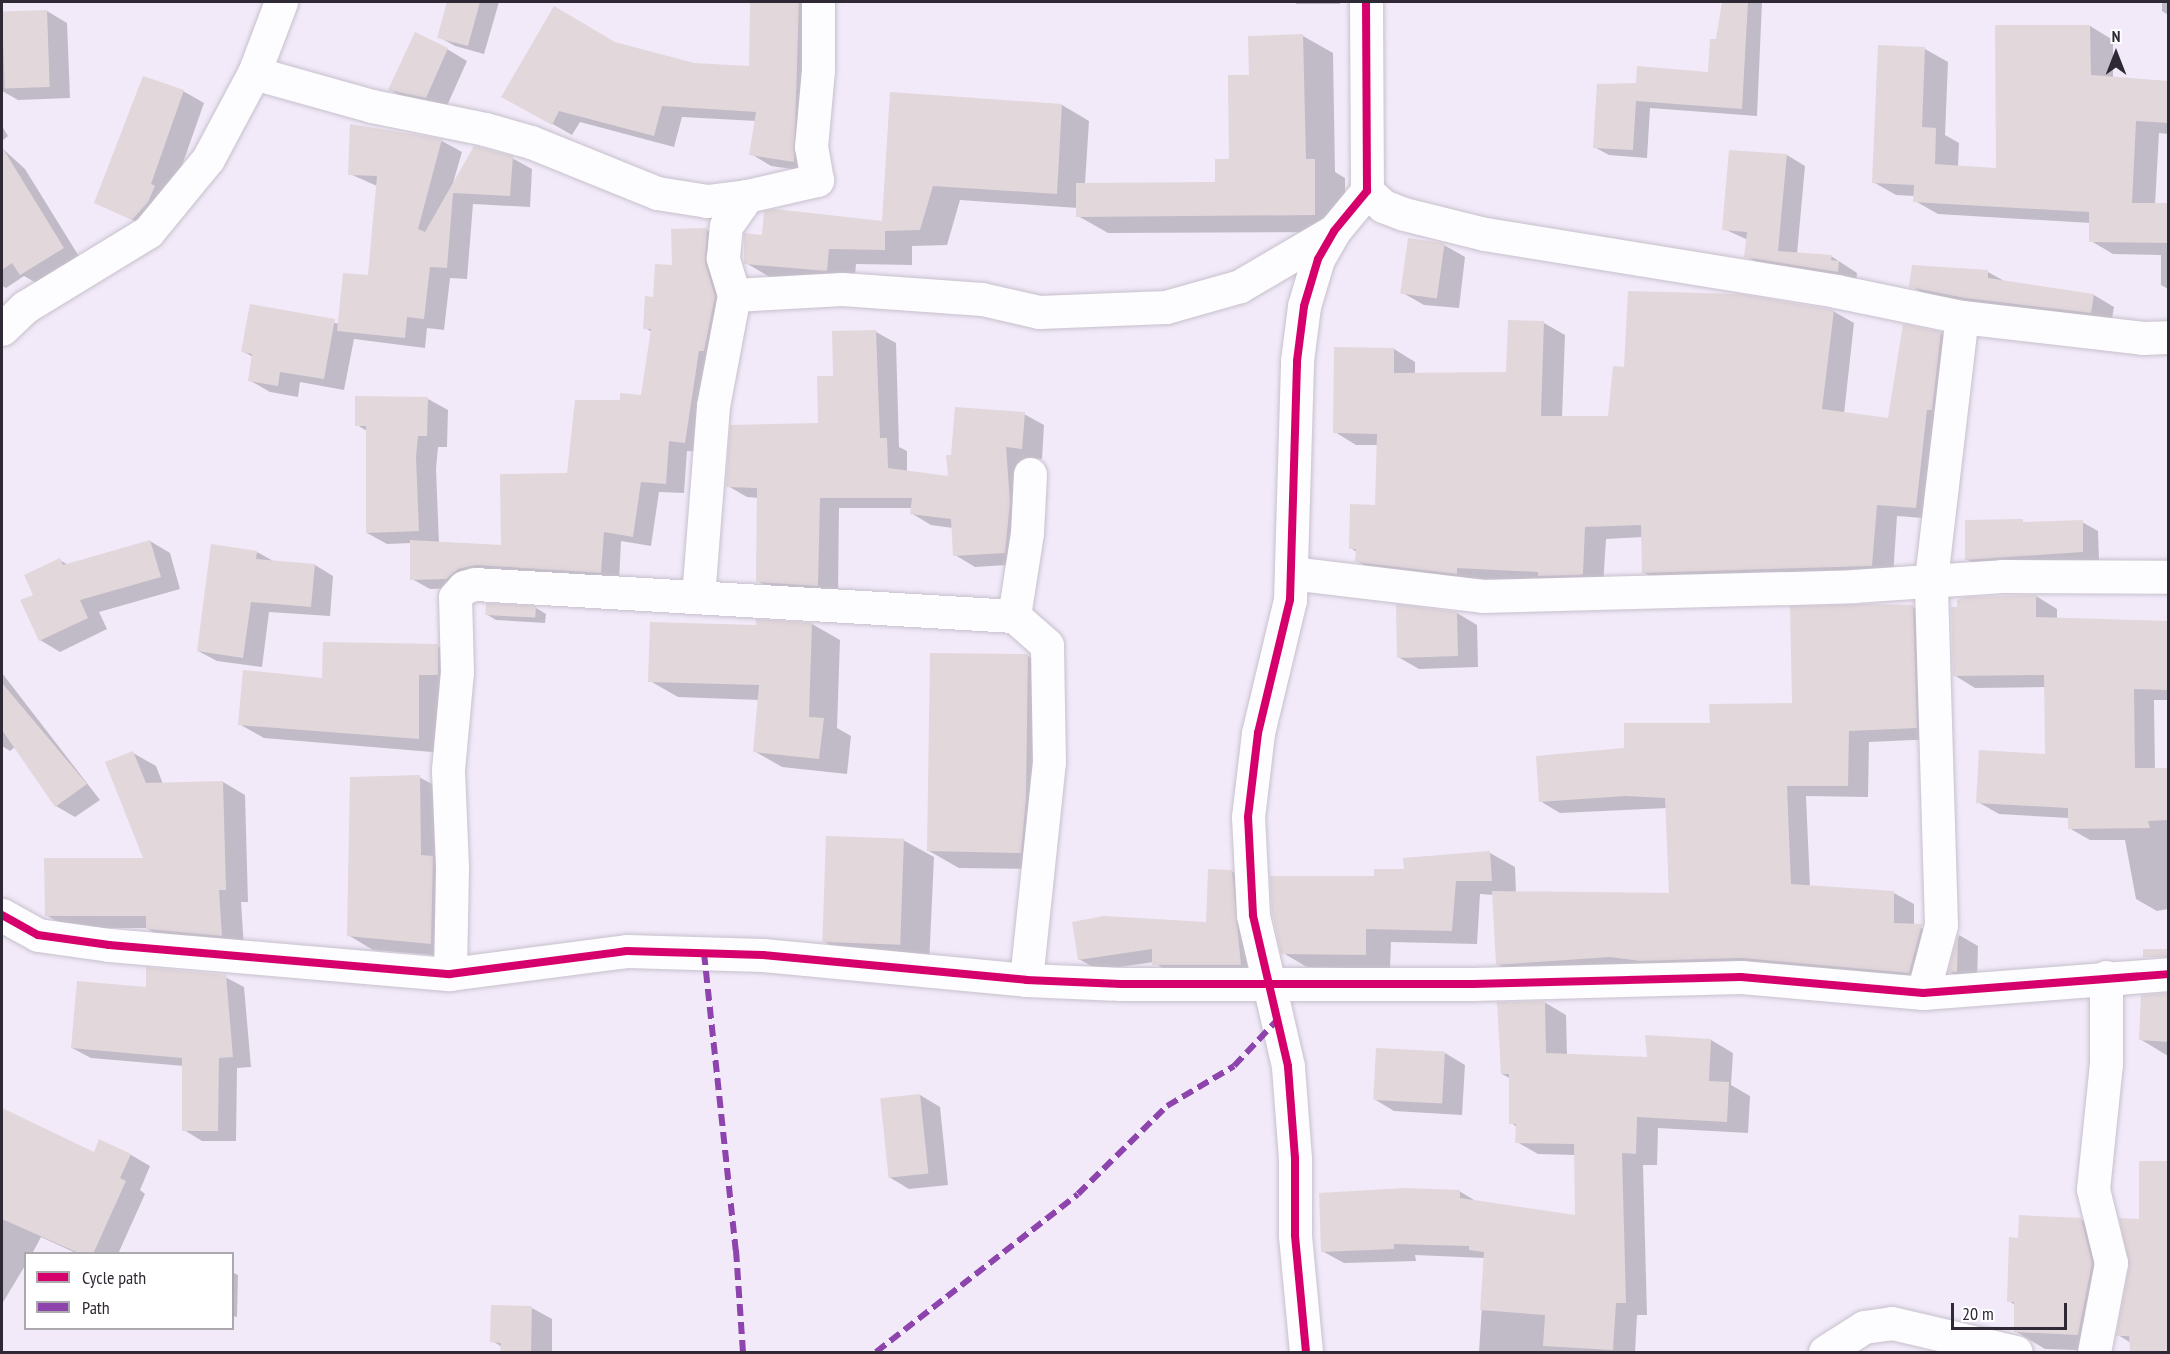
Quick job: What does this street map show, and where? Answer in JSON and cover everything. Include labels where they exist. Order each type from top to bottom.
[{"type":"street","points":[[2,328],[25,307],[148,232],[208,159],[254,73],[281,2]]},
{"type":"street","points":[[254,73],[372,106],[485,129],[531,142],[657,193],[707,201],[747,196],[817,180],[812,147],[818,70],[818,2]]},
{"type":"street","points":[[1306,1353],[1295,1235],[1292,1106],[1271,981],[1253,915],[1248,817],[1258,733],[1290,600],[1298,350],[1310,282],[1334,231],[1367,191],[1366,2]]},
{"type":"street","points":[[1367,191],[1383,206],[1404,214],[1485,234],[1836,291],[1962,317],[2143,338],[2169,337]]},
{"type":"street","points":[[698,597],[713,406],[734,295],[723,258],[726,226],[747,196]]},
{"type":"street","points":[[734,295],[842,289],[982,299],[1039,312],[1166,307],[1240,286],[1334,231]]},
{"type":"street","points":[[1923,993],[1941,925],[1931,579],[1962,317]]},
{"type":"street","points":[[1014,616],[1027,533],[1030,474]]},
{"type":"street","points":[[1291,573],[1483,596],[1853,586],[1931,579],[2169,577]]},
{"type":"street","points":[[450,974],[452,866],[448,770],[457,672],[455,597],[464,587],[475,584],[1014,616],[1047,645],[1049,762],[1026,980]]},
{"type":"street","points":[[2,915],[38,935],[109,945],[450,974],[627,951],[763,955],[1026,980],[1121,984],[1271,981],[1473,984],[1741,977],[1923,993],[2106,977],[2169,974]]},
{"type":"street","points":[[2094,1353],[2111,1263],[2093,1189],[2106,1064],[2106,977]]},
{"type":"street","points":[[1825,1353],[1864,1328],[1892,1323],[2016,1353]]},
{"type":"building","points":[[447,2],[480,2],[468,46],[437,38]]},
{"type":"building","points":[[750,2],[799,2],[794,162],[749,155],[756,112],[662,106],[654,136],[559,111],[552,125],[501,97],[554,6],[615,42],[694,63],[749,66]]},
{"type":"building","points":[[1722,2],[1748,2],[1742,109],[1636,101],[1633,150],[1593,148],[1597,84],[1636,83],[1637,66],[1708,72],[1710,39],[1716,39]]},
{"type":"building","points":[[47,10],[50,87],[5,89],[2,12]]},
{"type":"building","points":[[1995,25],[2090,25],[2091,75],[2169,81],[2169,123],[2136,121],[2132,203],[2169,203],[2169,243],[2089,242],[2089,212],[1913,202],[1914,185],[1872,183],[1878,45],[1925,47],[1922,127],[1936,128],[1935,164],[1996,168]]},
{"type":"building","points":[[415,32],[448,48],[426,98],[388,90]]},
{"type":"building","points":[[1303,34],[1306,159],[1315,159],[1315,215],[1076,217],[1076,183],[1215,182],[1215,159],[1229,159],[1228,75],[1249,75],[1248,36]]},
{"type":"building","points":[[143,76],[184,90],[151,184],[155,186],[148,202],[132,220],[94,203]]},
{"type":"building","points":[[890,92],[1062,104],[1057,194],[933,186],[920,230],[885,231],[885,250],[829,249],[827,271],[744,264],[744,233],[762,235],[764,211],[775,209],[882,221]]},
{"type":"building","points":[[350,124],[442,139],[418,229],[425,232],[474,146],[513,156],[510,196],[453,193],[447,268],[430,267],[424,319],[407,317],[405,338],[337,331],[343,273],[368,275],[377,176],[348,175]]},
{"type":"building","points":[[2,147],[64,248],[20,275],[12,263],[2,270]]},
{"type":"building","points":[[1729,150],[1787,154],[1778,251],[1832,255],[1831,260],[1839,261],[1838,272],[1744,257],[1747,232],[1722,230]]},
{"type":"building","points":[[707,228],[705,263],[715,296],[704,351],[699,351],[685,443],[669,441],[666,484],[641,482],[633,537],[604,532],[601,573],[476,565],[458,569],[446,579],[410,580],[410,540],[501,545],[500,474],[567,473],[575,400],[620,400],[620,393],[641,395],[651,329],[643,329],[645,296],[653,297],[655,264],[672,265],[671,229]]},
{"type":"building","points":[[1408,238],[1445,243],[1437,299],[1400,293]]},
{"type":"building","points":[[1912,265],[1988,270],[1988,278],[2094,294],[2091,313],[1965,298],[1909,287]]},
{"type":"building","points":[[1628,291],[1740,294],[1834,310],[1822,409],[1888,418],[1903,324],[1941,332],[1932,410],[1927,410],[1916,508],[1877,505],[1872,566],[1642,573],[1641,525],[1585,527],[1583,574],[1580,575],[1538,576],[1538,572],[1457,568],[1457,574],[1355,562],[1356,549],[1349,549],[1350,504],[1375,505],[1377,434],[1333,433],[1334,347],[1394,348],[1394,373],[1506,372],[1508,320],[1544,321],[1541,416],[1608,416],[1613,366],[1624,367]]},
{"type":"building","points":[[250,304],[335,319],[324,379],[280,372],[278,386],[248,381],[252,354],[241,352]]},
{"type":"building","points":[[876,330],[880,438],[887,438],[888,468],[948,476],[946,455],[951,455],[955,407],[1025,412],[1022,449],[1006,447],[1010,502],[1005,553],[953,556],[951,519],[910,514],[912,498],[820,498],[818,586],[756,582],[757,488],[726,487],[730,425],[818,423],[817,376],[833,376],[832,331]]},
{"type":"building","points":[[355,396],[428,397],[427,436],[418,436],[416,457],[419,531],[366,533],[366,426],[355,426]]},
{"type":"building","points":[[2023,519],[2023,522],[2083,520],[2083,552],[1965,560],[1965,520]]},
{"type":"building","points":[[150,540],[161,577],[80,600],[88,618],[39,641],[20,600],[33,595],[24,575],[60,558],[63,565]]},
{"type":"building","points":[[211,544],[257,551],[256,559],[315,564],[311,607],[251,602],[243,658],[197,651]]},
{"type":"building","points":[[2036,595],[2036,617],[2169,621],[2169,690],[2134,689],[2135,768],[2169,768],[2169,820],[2148,821],[2150,828],[2068,829],[2068,808],[1976,803],[1979,750],[2045,754],[2044,675],[1953,676],[1951,607],[1957,607],[1957,600],[1965,597]]},
{"type":"building","points":[[486,603],[536,606],[535,618],[485,615]]},
{"type":"building","points":[[1396,604],[1457,612],[1458,656],[1397,658]]},
{"type":"building","points":[[1913,605],[1917,728],[1849,731],[1848,786],[1787,786],[1791,884],[1894,891],[1894,923],[1922,924],[1909,973],[1741,958],[1640,961],[1610,957],[1496,965],[1492,891],[1669,893],[1665,798],[1625,796],[1539,802],[1536,756],[1624,748],[1624,723],[1710,723],[1709,704],[1792,703],[1790,606]]},
{"type":"building","points":[[756,619],[812,623],[809,717],[824,718],[819,759],[753,752],[759,685],[648,682],[650,622],[756,625]]},
{"type":"building","points":[[323,642],[438,644],[438,675],[419,675],[419,739],[238,725],[243,670],[322,678]]},
{"type":"building","points":[[930,653],[1028,654],[1026,798],[1021,853],[927,851]]},
{"type":"building","points":[[2,683],[87,784],[55,807],[2,730]]},
{"type":"building","points":[[133,751],[146,783],[223,781],[226,890],[219,890],[222,936],[146,929],[146,916],[45,916],[44,858],[143,858],[105,762]]},
{"type":"building","points":[[420,775],[421,855],[433,856],[431,944],[347,936],[350,777]]},
{"type":"building","points":[[826,836],[904,839],[900,945],[822,942]]},
{"type":"building","points":[[1490,851],[1492,881],[1456,881],[1452,931],[1366,929],[1366,955],[1281,954],[1272,912],[1270,876],[1374,876],[1374,869],[1404,869],[1403,858]]},
{"type":"building","points":[[1208,869],[1232,870],[1241,965],[1152,965],[1152,949],[1078,960],[1072,922],[1104,916],[1206,922]]},
{"type":"building","points":[[1958,933],[1957,972],[1948,972]]},
{"type":"building","points":[[2143,949],[2168,949],[2168,957],[2143,957]]},
{"type":"building","points":[[146,967],[226,975],[233,1057],[219,1058],[218,1131],[182,1131],[182,1058],[71,1048],[77,981],[146,987]]},
{"type":"building","points":[[2169,993],[2169,1042],[2139,1040],[2141,995]]},
{"type":"building","points":[[1545,1001],[1546,1053],[1647,1057],[1645,1035],[1711,1039],[1709,1081],[1729,1082],[1727,1122],[1637,1117],[1636,1154],[1622,1153],[1626,1303],[1616,1303],[1613,1350],[1543,1346],[1545,1315],[1480,1310],[1484,1252],[1469,1250],[1469,1246],[1394,1244],[1394,1249],[1321,1252],[1319,1193],[1405,1188],[1460,1190],[1460,1198],[1575,1215],[1574,1144],[1515,1143],[1516,1124],[1509,1124],[1509,1074],[1501,1074],[1497,1002]]},
{"type":"building","points":[[1376,1048],[1445,1052],[1442,1104],[1373,1100]]},
{"type":"building","points":[[920,1094],[928,1174],[889,1178],[880,1098]]},
{"type":"building","points":[[2,1108],[94,1152],[99,1139],[131,1154],[120,1178],[126,1181],[94,1252],[76,1252],[2,1219]]},
{"type":"building","points":[[2139,1161],[2169,1161],[2169,1353],[2130,1353],[2129,1336],[2116,1336],[2129,1266],[2119,1218],[2139,1219]]},
{"type":"building","points":[[2019,1215],[2081,1218],[2092,1263],[2078,1335],[2014,1332],[2014,1302],[2007,1302],[2009,1237],[2018,1238]]},
{"type":"building","points":[[491,1305],[532,1306],[531,1353],[500,1353],[501,1343],[490,1342]]},
{"type":"marked path","points":[[704,953],[736,1250],[743,1352]]},
{"type":"marked path","points":[[876,1352],[1078,1194],[1167,1106],[1234,1066],[1279,1018]]},
{"type":"cycle path","points":[[1306,1352],[1295,1235],[1295,1158],[1288,1066],[1253,915],[1248,817],[1258,733],[1290,600],[1297,361],[1304,306],[1318,259],[1334,231],[1367,191],[1366,2]]},
{"type":"cycle path","points":[[2,915],[38,935],[109,945],[450,974],[627,951],[763,955],[1026,980],[1121,984],[1473,984],[1741,977],[1923,993],[2168,974]]}]
